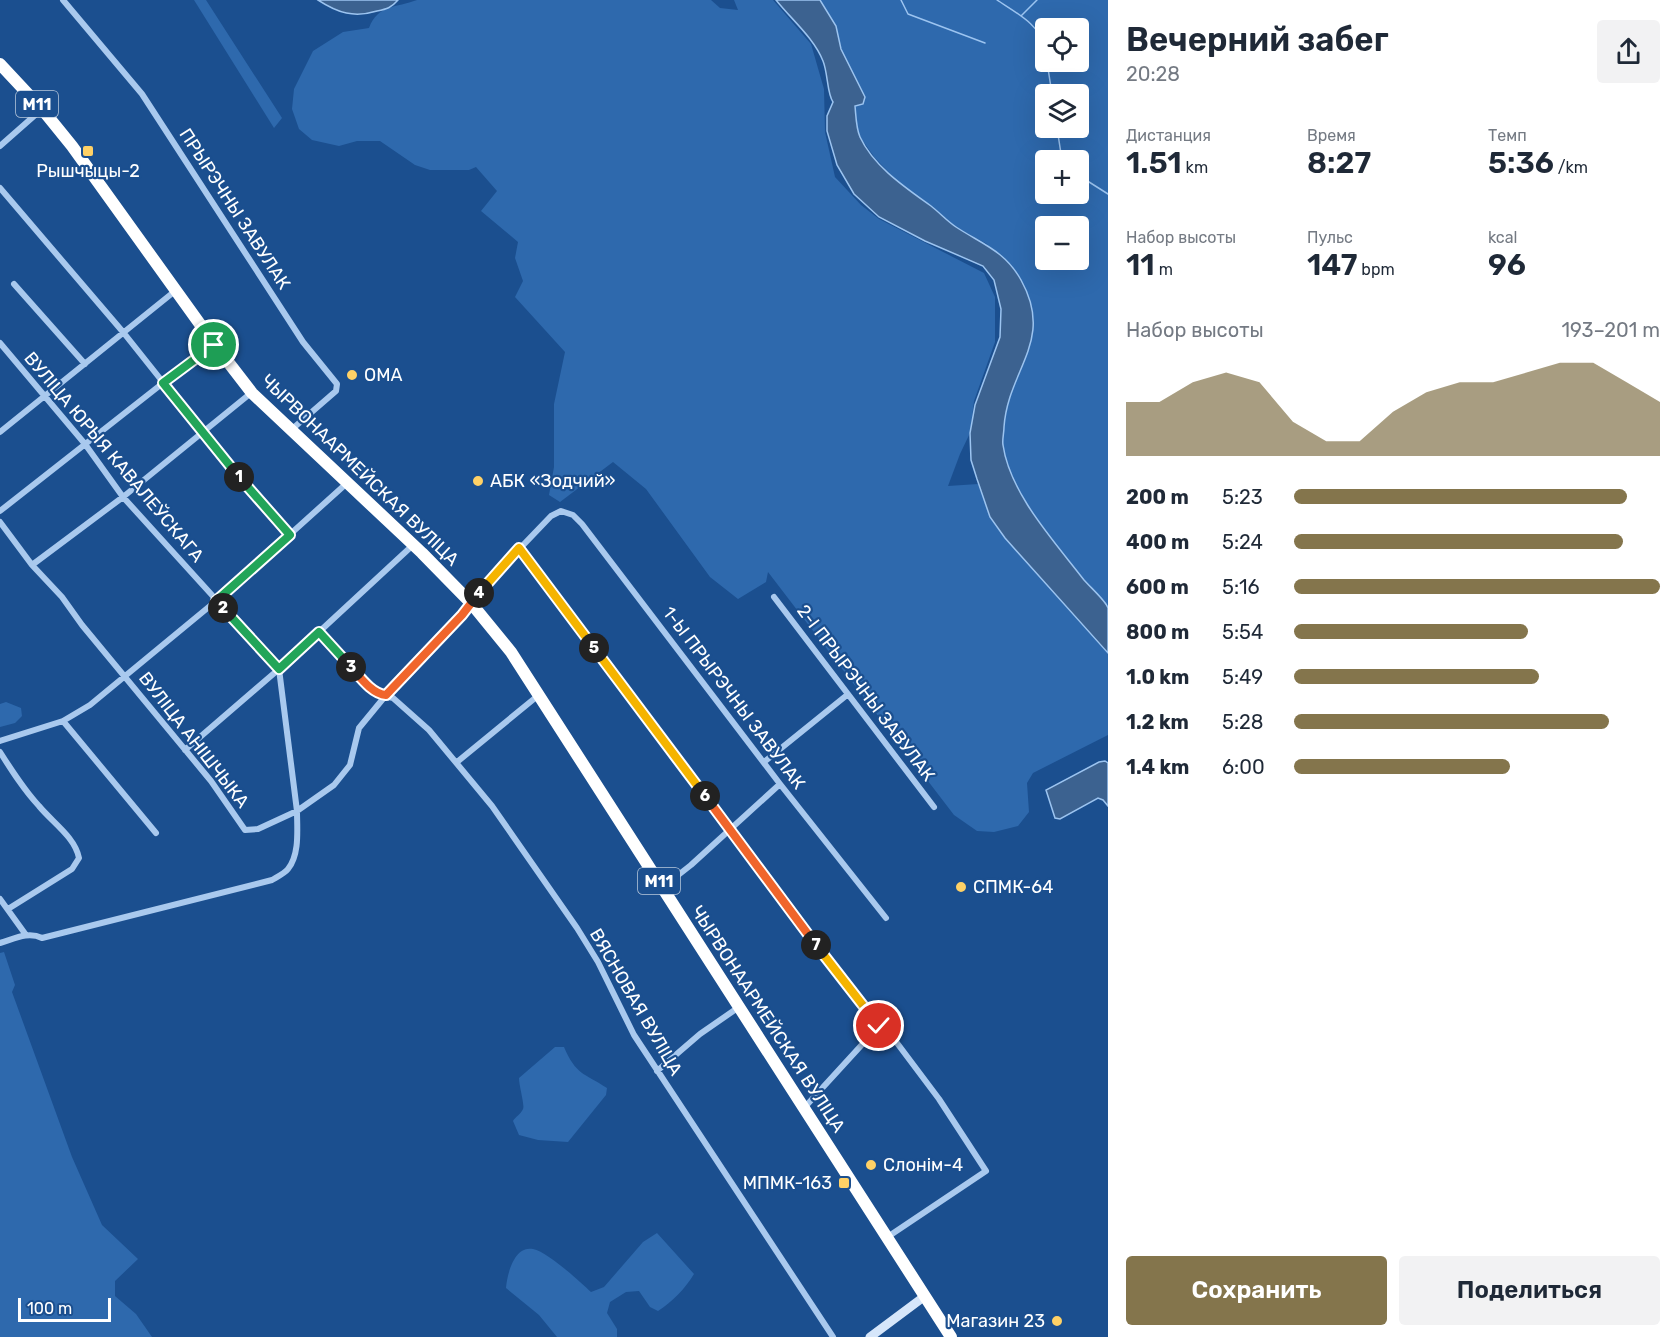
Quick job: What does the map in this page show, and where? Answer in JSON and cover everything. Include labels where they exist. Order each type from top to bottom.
[{"type":"highway","name":"ЧЫРВОНААРМЕЙСКАЯ ВУЛІЦА","points":[[0,64],[42,109],[76,152],[214,345],[252,393],[414,544],[471,603],[512,652],[951,1337]]},
{"type":"street","name":"ПРЫРЭЧНЫ ЗАВУЛАК","points":[[63,0],[142,94],[297,333],[337,384],[336,391],[290,430]]},
{"type":"street","points":[[0,146],[42,109]]},
{"type":"street","points":[[0,188],[123,332],[244,484],[290,535]]},
{"type":"street","points":[[14,284],[85,364]]},
{"type":"street","points":[[1,429],[175,291]]},
{"type":"street","name":"ВУЛІЦА ЮРЫЯ КАВАЛЕЎСКАГА","points":[[0,343],[85,444],[123,497],[279,669]]},
{"type":"street","points":[[0,511],[214,345]]},
{"type":"street","points":[[32,565],[123,497],[252,393]]},
{"type":"street","points":[[0,741],[63,721],[90,705],[216,601],[347,483]]},
{"type":"street","name":"1-Ы ПРЫРЭЧНЫ ЗАВУЛАК","points":[[550,516],[561,512],[573,515],[582,524],[780,784],[886,918]]},
{"type":"street","name":"ВУЛІЦА АНІШЧЫКА","points":[[0,522],[32,565],[62,597],[82,625],[211,781],[245,830],[258,829],[297,811],[334,785],[350,765],[359,728],[389,697],[481,589],[550,516]]},
{"type":"street","points":[[185,750],[279,669],[414,544]]},
{"type":"street","points":[[519,548],[879,1026],[891,1035],[939,1099],[986,1171],[886,1238]]},
{"type":"street","name":"2-І ПРЫРЭЧНЫ ЗАВУЛАК","points":[[774,597],[934,807]]},
{"type":"street","name":"ВЯСНОВАЯ ВУЛІЦА","points":[[319,632],[367,684],[380,695],[389,697],[429,730],[457,762],[510,831],[598,962],[634,1035],[833,1337]]},
{"type":"street","points":[[0,943],[26,935],[37,935],[42,938],[272,880],[288,869],[295,855],[297,811],[279,669]]},
{"type":"street","points":[[457,762],[540,694]]},
{"type":"street","points":[[764,762],[847,695]]},
{"type":"street","points":[[63,721],[156,833]]},
{"type":"street","points":[[0,753],[38,806],[77,847],[79,858],[72,868],[8,909]]},
{"type":"street","points":[[663,887],[691,865],[780,784]]},
{"type":"street","points":[[0,899],[26,935]]},
{"type":"street","points":[[657,1071],[700,1034],[739,1007]]},
{"type":"street","points":[[803,1109],[879,1026]]},
{"type":"street","points":[[870,1337],[925,1296]]},
{"type":"shaded area","points":[[194,0],[206,0],[282,118],[274,128]]},
{"type":"shaded area","points":[[318,0],[398,0],[386,9],[353,14],[339,11]]},
{"type":"shaded area","points":[[417,0],[711,0],[720,8],[738,10],[734,0],[773,0],[811,44],[824,89],[825,132],[835,177],[861,205],[879,219],[984,273],[995,297],[995,342],[974,401],[970,433],[948,486],[978,484],[990,517],[1005,538],[1108,653],[1108,735],[1033,773],[1027,783],[1029,812],[1018,826],[994,832],[977,831],[954,815],[768,572],[766,582],[738,599],[710,577],[646,489],[613,462],[560,502],[549,495],[554,467],[554,404],[565,352],[515,297],[523,281],[515,258],[518,242],[481,211],[497,191],[476,167],[469,170],[430,170],[415,165],[380,141],[357,141],[339,146],[312,140],[299,129],[292,109],[294,89],[313,51],[343,32],[369,28],[377,15],[388,8]]},
{"type":"shaded area","points":[[776,0],[820,0],[836,26],[841,49],[865,97],[863,104],[855,106],[858,130],[873,158],[901,184],[953,225],[1000,255],[1015,270],[1021,280],[1030,301],[1033,321],[1032,338],[1007,407],[1003,445],[1007,463],[1035,517],[1084,580],[1107,605],[1108,653],[1005,538],[990,517],[971,460],[970,433],[975,405],[1000,337],[1001,309],[994,280],[983,266],[925,241],[879,217],[854,194],[837,165],[827,131],[827,116],[833,102],[823,61],[808,37]]},
{"type":"shaded area","points":[[820,0],[1108,0],[1108,607],[1045,532],[1030,510],[1008,466],[1003,445],[1003,424],[1012,391],[1025,361],[987,244],[954,226],[898,182],[875,158],[860,137],[856,120],[855,106],[865,96],[841,49],[836,26]]},
{"type":"shaded area","points":[[6,702],[21,708],[22,716],[15,723],[0,727],[0,704]]},
{"type":"shaded area","points":[[1105,761],[1108,763],[1108,806],[1098,798],[1060,819],[1055,818],[1046,790]]},
{"type":"shaded area","points":[[4,952],[15,985],[12,992],[72,1157],[102,1225],[138,1259],[115,1281],[115,1296],[136,1314],[152,1337],[0,1337],[0,953]]},
{"type":"shaded area","points":[[555,1047],[564,1047],[577,1068],[607,1088],[606,1095],[568,1142],[538,1140],[519,1135],[513,1121],[523,1107],[519,1078]]},
{"type":"shaded area","points":[[657,1233],[694,1274],[678,1295],[658,1311],[650,1307],[639,1291],[626,1292],[610,1302],[607,1313],[617,1329],[617,1337],[557,1337],[539,1315],[506,1288],[510,1269],[516,1256],[526,1249],[533,1249],[555,1261],[591,1292],[604,1287],[643,1242]]},
{"type":"waterway","points":[[901,0],[908,14],[985,43]]},
{"type":"waterway","points":[[997,0],[1035,29]]},
{"type":"waterway","points":[[1021,16],[1037,0]]},
{"type":"waterway","points":[[1049,72],[1050,84]]},
{"type":"waterway","points":[[1059,138],[1060,150]]},
{"type":"waterway","points":[[1089,182],[1108,194]]},
{"type":"place","name":"Рышчыцы-2","points":[[88,151]]},
{"type":"place","name":"ОМА","points":[[352,375]]},
{"type":"place","name":"АБК «Зодчий»","points":[[478,481]]},
{"type":"place","name":"СПМК-64","points":[[961,887]]},
{"type":"place","name":"Слонім-4","points":[[871,1165]]},
{"type":"place","name":"МПМК-163","points":[[844,1183]]},
{"type":"place","name":"Магазин 23","points":[[1057,1321]]},
{"type":"route","points":[[214,345],[163,383],[244,484],[290,535],[216,601],[279,669],[319,632],[367,684],[380,695],[386,695],[462,615],[481,589],[519,548],[879,1026]]}]
